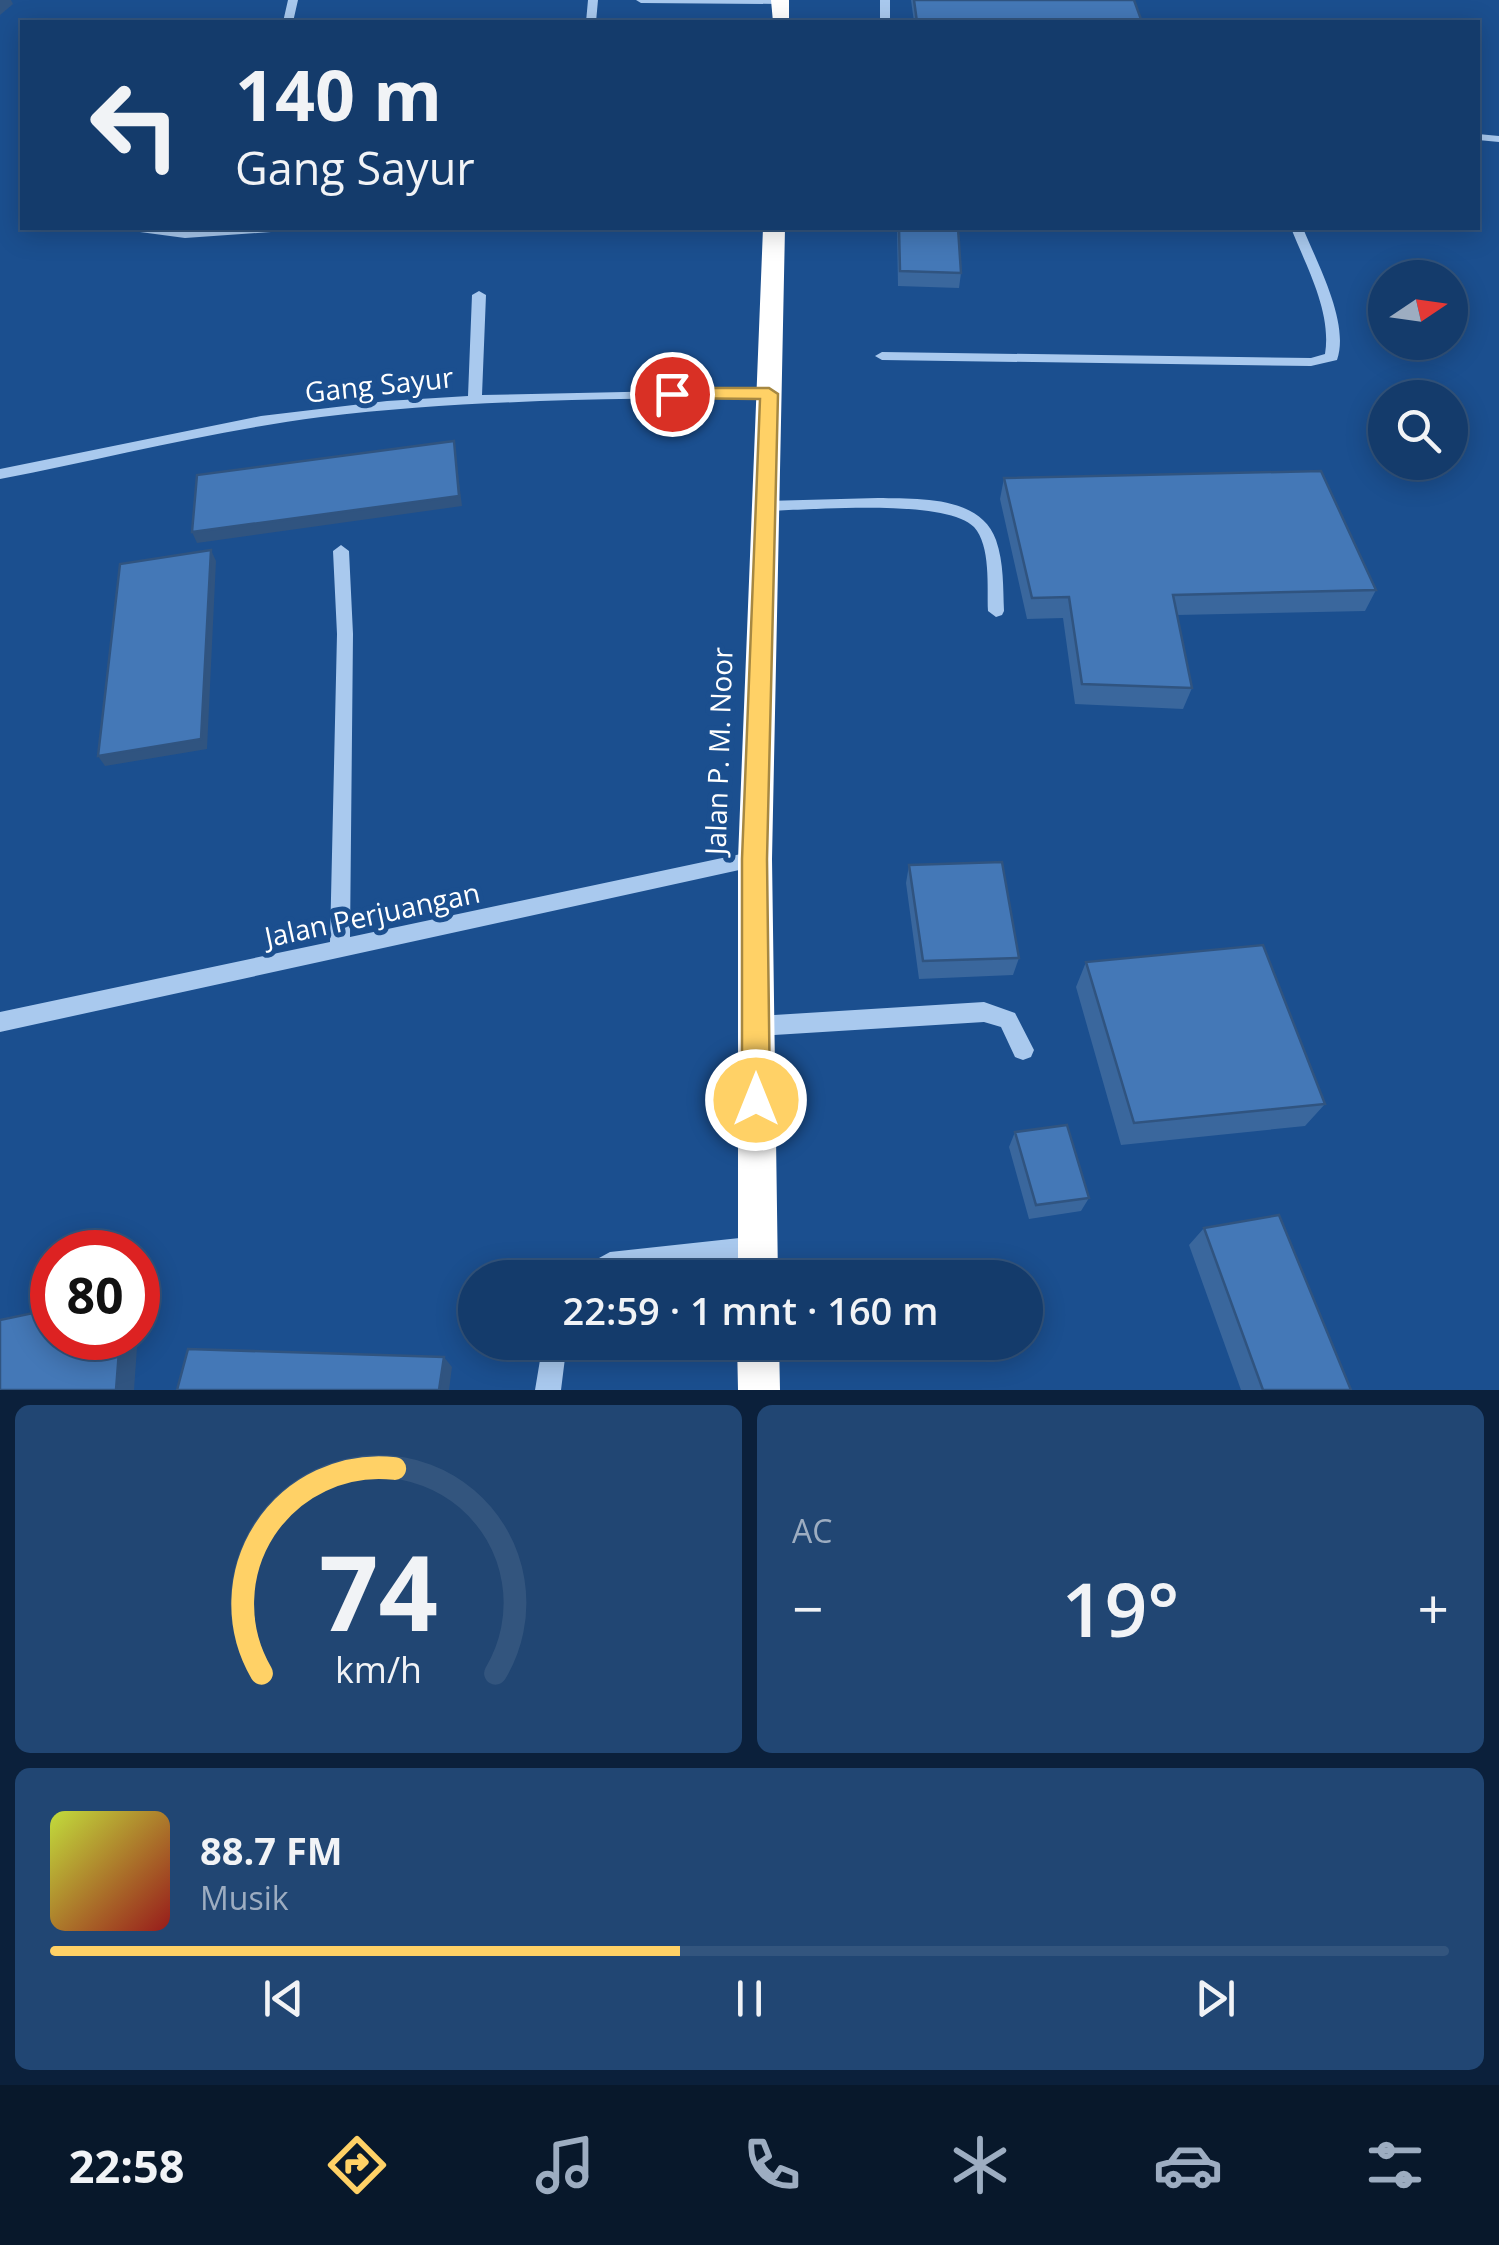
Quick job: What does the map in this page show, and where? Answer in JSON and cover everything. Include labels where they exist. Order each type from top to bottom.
[{"type":"highway","name":"Jalan P. M. Noor","points":[[758,1260],[754,859],[774,230]]},
{"type":"highway","points":[[758,1360],[759,1390]]},
{"type":"street","points":[[640,0],[780,1]]},
{"type":"street","points":[[155,230],[185,234],[242,230]]},
{"type":"street","points":[[882,356],[1311,362],[1332,357],[1336,345],[1330,320],[1298,230]]},
{"type":"street","points":[[475,400],[479,295]]},
{"type":"street","name":"Gang Sayur","points":[[0,474],[260,421],[475,400],[769,394]]},
{"type":"street","points":[[766,506],[949,506],[978,522],[990,547],[996,611]]},
{"type":"street","points":[[340,949],[345,634],[341,551]]},
{"type":"street","name":"Jalan Perjuangan","points":[[0,1022],[754,859]]},
{"type":"street","points":[[756,1026],[984,1012],[1008,1020],[1023,1050]]},
{"type":"street","points":[[548,1390],[552,1360]]},
{"type":"building","points":[[914,0],[1134,0],[1141,20],[917,20]]},
{"type":"building","points":[[899,230],[958,230],[961,273],[900,271]]},
{"type":"building","points":[[454,441],[459,496],[192,532],[197,475]]},
{"type":"building","points":[[1321,471],[1376,590],[1173,595],[1192,688],[1082,684],[1069,597],[1032,598],[1004,478]]},
{"type":"building","points":[[211,550],[201,739],[98,756],[120,564]]},
{"type":"building","points":[[1002,862],[1019,958],[923,961],[909,865]]},
{"type":"building","points":[[1263,945],[1325,1104],[1134,1123],[1086,962]]},
{"type":"building","points":[[1067,1125],[1089,1198],[1036,1205],[1015,1132]]},
{"type":"building","points":[[1279,1215],[1351,1390],[1263,1390],[1204,1228]]},
{"type":"building","points":[[30,1314],[30,1360],[118,1360],[116,1390],[0,1390],[0,1320]]},
{"type":"building","points":[[188,1349],[444,1357],[439,1390],[177,1390]]},
{"type":"route","points":[[672,394],[769,394],[754,859],[756,1100]]}]
